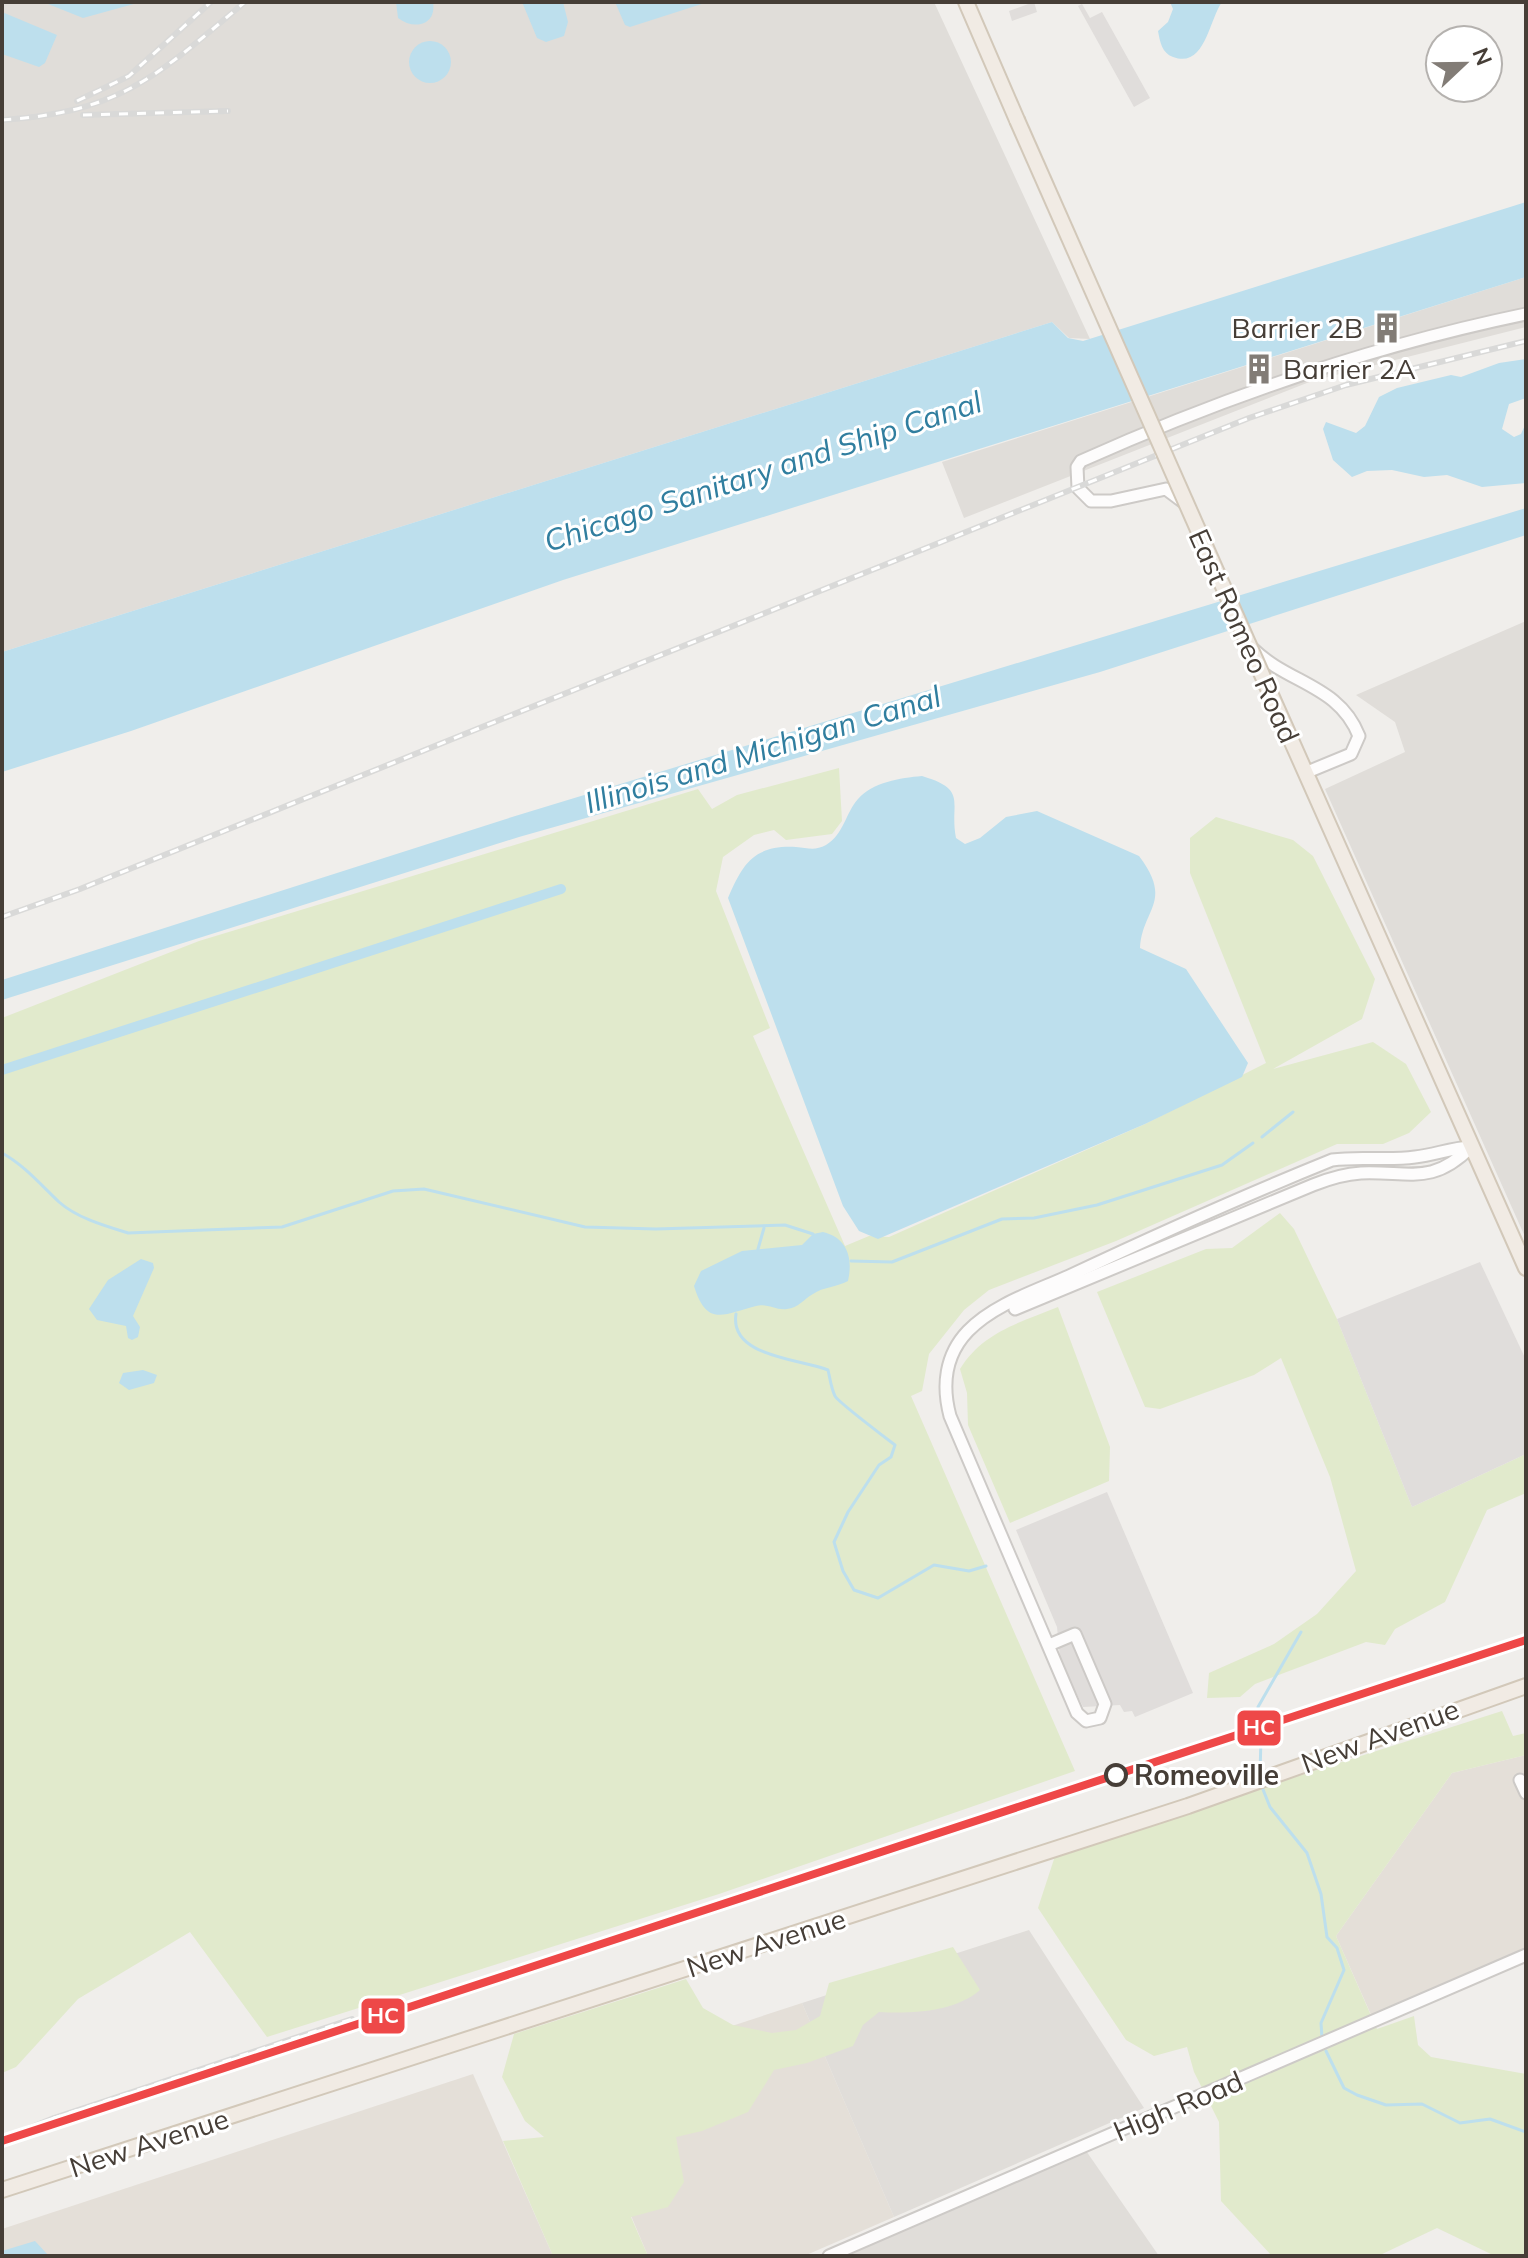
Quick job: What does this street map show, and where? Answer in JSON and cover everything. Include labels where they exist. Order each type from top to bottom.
[{"type":"main road","name":"East Romeo Road","points":[[966,2],[1526,1268]]},
{"type":"main road","name":"New Avenue","points":[[2,2190],[1188,1806],[1526,1686]]},
{"type":"street","points":[[1305,773],[1351,754],[1359,736],[1341,704],[1261,656],[1239,632],[1180,496],[1166,489],[1111,501],[1091,501],[1076,482],[1081,461],[1178,418],[1254,391],[1413,339],[1526,314]]},
{"type":"street","points":[[1049,1645],[1075,1634],[1105,1704],[1100,1718],[1086,1721],[1077,1713],[947,1404],[945,1380],[955,1349],[967,1332],[987,1317],[1170,1228],[1332,1160],[1358,1156],[1415,1157],[1444,1148],[1471,1147]]},
{"type":"street","points":[[987,1317],[1171,1247],[1336,1177],[1428,1173],[1453,1165],[1471,1147]]},
{"type":"street","points":[[1520,1780],[1526,1793]]},
{"type":"street","name":"High Road","points":[[829,2256],[1526,1955]]},
{"type":"shaded area","points":[[2,2],[934,2],[1090,339],[1069,338],[1052,322],[2,652]]},
{"type":"shaded area","points":[[1034,2],[1037,12],[1012,21],[1009,11]]},
{"type":"shaded area","points":[[1082,4],[1090,18],[1102,12],[1150,98],[1134,107],[1078,6]]},
{"type":"shaded area","points":[[1526,277],[1526,327],[1312,381],[964,518],[942,462]]},
{"type":"shaded area","points":[[1526,621],[1526,1239],[1325,789],[1405,752],[1395,722],[1356,695]]},
{"type":"shaded area","points":[[1480,1262],[1526,1360],[1526,1454],[1412,1507],[1337,1319]]},
{"type":"shaded area","points":[[1107,1492],[1193,1693],[1135,1717],[1132,1711],[1124,1712],[1120,1705],[1083,1707],[1060,1659],[1057,1627],[1016,1530]]},
{"type":"shaded area","points":[[1526,1755],[1526,1951],[1372,2017],[1336,1936],[1452,1773]]},
{"type":"shaded area","points":[[1029,1930],[1144,2108],[894,2217],[802,2003]]},
{"type":"shaded area","points":[[802,2003],[894,2217],[804,2256],[648,2256],[573,2078]]},
{"type":"shaded area","points":[[473,2074],[553,2256],[2,2256],[2,2229]]},
{"type":"shaded area","points":[[1082,2145],[1159,2256],[827,2256]]},
{"type":"green space","points":[[839,768],[842,821],[832,834],[786,840],[774,830],[754,835],[723,857],[716,891],[770,1028],[753,1036],[845,1246],[869,1236],[889,1237],[1145,1124],[1266,1063],[1190,873],[1190,838],[1216,817],[1293,840],[1313,856],[1375,979],[1362,1019],[1273,1069],[1373,1042],[1406,1064],[1431,1112],[1409,1133],[1383,1144],[1337,1144],[1116,1241],[989,1290],[964,1310],[929,1354],[922,1391],[911,1396],[1075,1771],[719,1894],[267,2037],[190,1932],[78,1999],[16,2067],[2,2073],[2,1018],[199,941],[698,789],[712,809],[737,795]]},
{"type":"green space","points":[[1280,1213],[1294,1229],[1337,1319],[1412,1507],[1526,1454],[1526,1493],[1487,1510],[1445,1602],[1395,1629],[1385,1645],[1366,1642],[1255,1684],[1240,1697],[1207,1698],[1209,1673],[1274,1644],[1317,1614],[1356,1571],[1330,1477],[1281,1358],[1254,1375],[1160,1409],[1145,1407],[1097,1292],[1206,1249],[1232,1248]]},
{"type":"green space","points":[[1058,1307],[1110,1447],[1109,1481],[1010,1523],[968,1425],[967,1393],[960,1369],[969,1356],[991,1337]]},
{"type":"green space","points":[[1502,1711],[1513,1736],[1526,1733],[1526,1755],[1452,1773],[1336,1936],[1377,2029],[1414,2016],[1418,2045],[1431,2057],[1526,2074],[1526,2256],[1495,2256],[1437,2228],[1378,2256],[1272,2256],[1221,2201],[1219,2122],[1194,2072],[1187,2047],[1154,2056],[1126,2040],[1038,1908],[1056,1853]]},
{"type":"green space","points":[[953,1947],[980,1990],[970,1997],[932,2010],[879,2012],[863,2025],[853,2046],[807,2063],[774,2070],[748,2112],[702,2131],[676,2137],[684,2182],[668,2207],[631,2217],[648,2256],[553,2256],[503,2141],[544,2137],[525,2121],[502,2077],[514,2034],[686,1979],[703,2008],[733,2025],[772,2033],[796,2030],[820,2016],[829,1983]]},
{"type":"water","points":[[43,2],[141,2],[83,18]]},
{"type":"water","points":[[396,2],[433,2],[433,10],[428,21],[410,24],[398,18]]},
{"type":"water","points":[[522,2],[563,2],[568,22],[564,36],[546,42],[537,38]]},
{"type":"water","points":[[615,2],[708,2],[630,27],[625,25]]},
{"type":"water","points":[[1170,2],[1222,2],[1199,50],[1184,59],[1166,53],[1158,31],[1168,22],[1173,9]]},
{"type":"water","points":[[2,12],[57,35],[45,63],[39,67],[2,54]]},
{"type":"water","points":[[430,41],[445,47],[451,62],[445,77],[430,83],[415,77],[409,62],[415,47]]},
{"type":"water","name":"Chicago Sanitary and Ship Canal","points":[[1526,202],[1526,277],[563,580],[131,731],[2,772],[2,652],[1052,322],[1068,338],[1083,341]]},
{"type":"water","points":[[1526,359],[1526,398],[1509,404],[1502,429],[1514,437],[1521,434],[1526,423],[1526,483],[1482,487],[1447,475],[1424,477],[1392,470],[1367,471],[1352,477],[1333,460],[1323,429],[1326,422],[1356,433],[1365,426],[1379,397],[1397,388],[1451,375],[1461,377],[1499,363]]},
{"type":"water","name":"Illinois and Michigan Canal","points":[[1526,508],[1526,535],[1100,672],[519,837],[2,1000],[2,980],[512,817]]},
{"type":"water","points":[[922,776],[937,781],[952,792],[956,838],[965,844],[980,838],[1006,817],[1037,811],[1139,856],[1154,884],[1155,895],[1140,948],[1186,969],[1248,1063],[1242,1077],[1145,1124],[878,1239],[859,1231],[843,1206],[728,898],[745,866],[760,853],[782,847],[815,849],[826,845],[837,835],[864,793],[887,782]]},
{"type":"water","points":[[823,1232],[838,1239],[847,1250],[850,1265],[848,1281],[817,1292],[787,1309],[760,1305],[718,1315],[705,1308],[699,1299],[694,1286],[701,1271],[742,1251],[802,1245],[813,1234]]},
{"type":"water","points":[[141,1259],[153,1263],[154,1268],[133,1316],[140,1327],[138,1337],[132,1340],[128,1338],[126,1326],[97,1320],[89,1309],[108,1280]]},
{"type":"water","points":[[143,1370],[157,1375],[154,1383],[129,1390],[119,1383],[123,1373]]},
{"type":"water","points":[[35,2241],[49,2256],[2,2256],[2,2251]]},
{"type":"waterway","points":[[2,1070],[561,889]]},
{"type":"waterway","points":[[1262,1137],[1293,1112]]},
{"type":"waterway","points":[[851,1261],[892,1262],[1002,1219],[1034,1218],[1097,1205],[1222,1165],[1253,1143]]},
{"type":"waterway","points":[[2,1153],[25,1169],[66,1208],[128,1233],[282,1227],[393,1191],[424,1189],[585,1227],[656,1229],[785,1225],[813,1234]]},
{"type":"waterway","points":[[758,1249],[764,1228]]},
{"type":"waterway","points":[[736,1314],[737,1328],[755,1348],[828,1370],[835,1396],[895,1445],[891,1457],[879,1465],[848,1512],[834,1542],[843,1571],[854,1590],[878,1598],[934,1565],[969,1571],[986,1566]]},
{"type":"waterway","points":[[1259,1725],[1258,1707],[1301,1632]]},
{"type":"waterway","points":[[1260,1775],[1261,1737]]},
{"type":"waterway","points":[[1262,1787],[1270,1807],[1307,1853],[1321,1894],[1327,1937],[1337,1948],[1344,1970],[1321,2023],[1322,2038]]},
{"type":"waterway","points":[[1326,2051],[1344,2088],[1357,2095],[1386,2105],[1422,2104],[1460,2123],[1490,2119],[1526,2132]]},
{"type":"railway","points":[[77,101],[129,76],[211,2]]},
{"type":"railway","points":[[2,120],[43,116],[78,108],[136,85],[187,50],[245,2]]},
{"type":"railway","points":[[83,115],[228,111]]},
{"type":"railway","points":[[2,917],[80,889],[1249,418],[1346,385],[1526,341]]},
{"type":"railway","points":[[2,2139],[54,2118],[352,2019]]},
{"type":"transit line","name":"HC","points":[[2,2141],[1526,1640]]},
{"type":"place","name":"Barrier 2B","points":[[1387,328]]},
{"type":"place","name":"Barrier 2A","points":[[1259,369]]},
{"type":"place","name":"Romeoville","points":[[1116,1775]]}]
